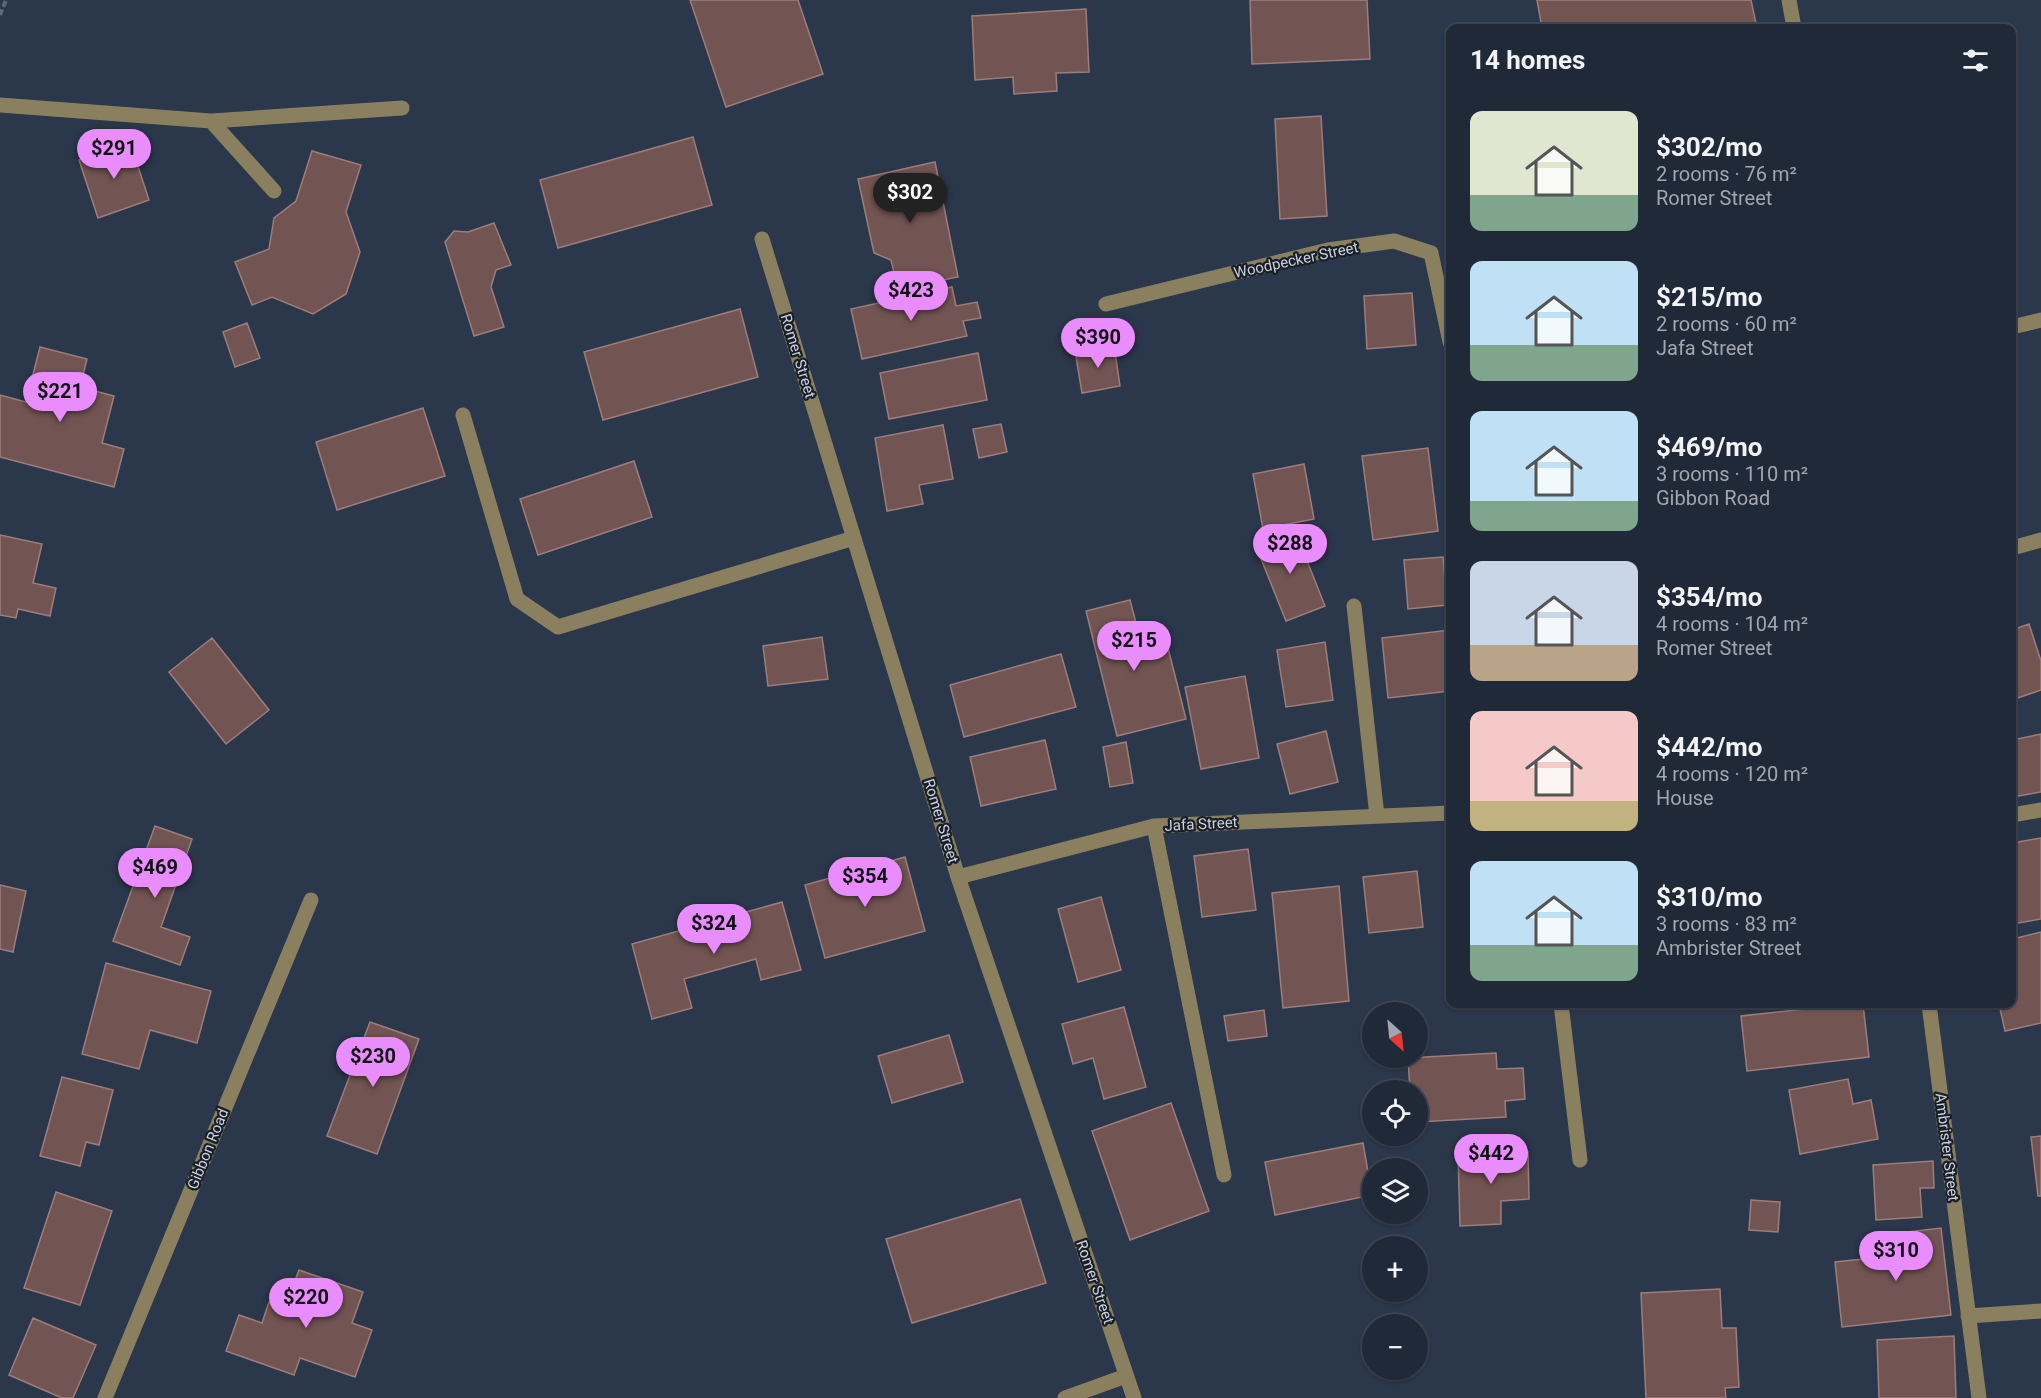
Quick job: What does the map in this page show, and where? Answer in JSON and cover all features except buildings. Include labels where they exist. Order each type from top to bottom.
[{"type":"street","points":[[1789,0],[1793,24]]},
{"type":"street","points":[[0,105],[210,121],[402,108]]},
{"type":"street","points":[[210,121],[274,191]]},
{"type":"street","name":"Romer Street","points":[[762,240],[958,877],[1134,1398]]},
{"type":"street","name":"Woodpecker Street","points":[[1106,304],[1328,250],[1394,241],[1431,253],[1446,323]]},
{"type":"street","points":[[2016,326],[2041,320]]},
{"type":"street","points":[[463,415],[517,599],[558,627],[854,538]]},
{"type":"street","points":[[2016,547],[2041,540]]},
{"type":"street","points":[[1353,606],[1377,816]]},
{"type":"street","points":[[2016,814],[2041,810]]},
{"type":"street","name":"Jafa Street","points":[[958,877],[1154,826],[1446,813]]},
{"type":"street","points":[[1154,826],[1224,1175]]},
{"type":"street","name":"Gibbon Road","points":[[105,1398],[311,900]]},
{"type":"street","points":[[1561,1008],[1580,1160]]},
{"type":"street","name":"Ambrister Street","points":[[1930,1008],[1978,1398]]},
{"type":"street","points":[[1968,1316],[2041,1311]]},
{"type":"street","points":[[1065,1398],[1126,1376]]},
{"type":"path","points":[[0,15],[6,0]]}]
